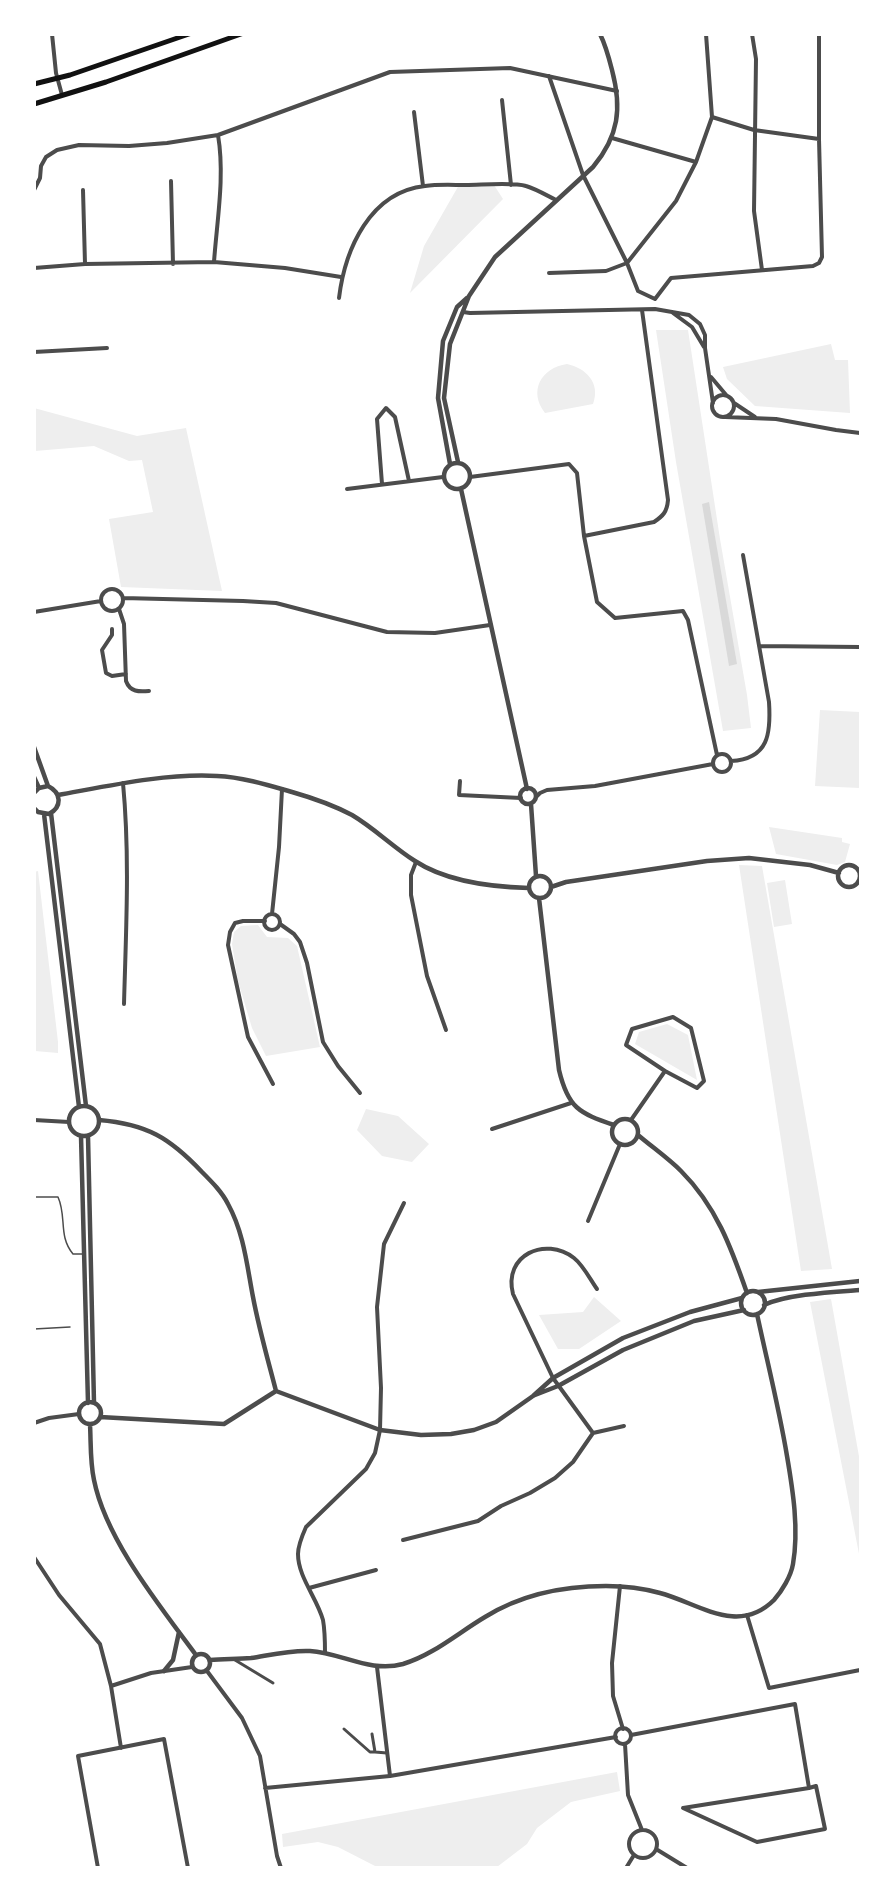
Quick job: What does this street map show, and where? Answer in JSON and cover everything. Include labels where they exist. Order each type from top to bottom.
[{"type":"main road","points":[[34,84],[57,79],[189,34]]},
{"type":"main road","points":[[34,104],[241,34]]},
{"type":"street","points":[[52,34],[57,79],[62,96]]},
{"type":"street","points":[[458,462],[444,398],[450,344],[469,296],[495,257],[605,153],[612,138],[616,120],[618,91],[600,34]]},
{"type":"street","points":[[549,273],[606,271],[627,263],[676,201],[696,162],[712,117],[706,34]]},
{"type":"street","points":[[752,34],[756,59],[754,211],[762,270]]},
{"type":"street","points":[[549,76],[583,175],[627,263],[638,291],[655,299],[671,278],[813,266],[819,263],[822,257],[819,34]]},
{"type":"street","points":[[34,190],[46,157],[57,150],[78,145],[129,146],[167,143],[218,135],[390,72],[510,68],[618,91]]},
{"type":"street","points":[[502,100],[511,185]]},
{"type":"street","points":[[414,112],[423,186]]},
{"type":"street","points":[[712,117],[754,130],[819,139]]},
{"type":"street","points":[[214,262],[221,172],[218,135]]},
{"type":"street","points":[[612,138],[696,162]]},
{"type":"street","points":[[171,180],[173,264]]},
{"type":"street","points":[[339,298],[341,277],[354,242],[370,215],[395,194],[423,186],[525,185],[556,200]]},
{"type":"street","points":[[84,190],[85,264]]},
{"type":"street","points":[[34,268],[85,264],[214,262],[285,268],[341,277]]},
{"type":"street","points":[[450,464],[438,398],[443,341],[456,307],[469,296]]},
{"type":"street","points":[[463,312],[655,309],[689,315],[700,324],[705,335],[715,413],[725,417],[759,418],[861,433]]},
{"type":"street","points":[[584,536],[654,522],[663,517],[667,509],[668,500],[642,310]]},
{"type":"street","points":[[673,312],[692,327],[705,348]]},
{"type":"street","points":[[34,352],[107,348]]},
{"type":"street","points":[[710,376],[734,403],[759,418]]},
{"type":"street","points":[[713,403],[720,396],[727,396]]},
{"type":"street","points":[[725,417],[733,410],[734,403]]},
{"type":"street","points":[[382,484],[377,419],[386,408],[395,417],[409,481]]},
{"type":"street","points":[[458,462],[467,467],[470,477],[461,489],[449,487],[443,477],[444,471],[450,464],[458,462]]},
{"type":"street","points":[[470,477],[569,464],[577,473],[584,536],[597,602],[615,618],[683,611],[688,620],[717,755],[713,764],[716,770],[723,772],[730,768],[731,761],[726,754],[717,755]]},
{"type":"street","points":[[347,489],[443,477]]},
{"type":"street","points":[[461,489],[527,789]]},
{"type":"street","points":[[731,761],[744,760],[758,753],[768,738],[770,724],[769,702],[743,555]]},
{"type":"street","points":[[111,589],[118,590],[123,598],[123,603],[116,611],[107,610],[101,601],[104,593],[111,589]]},
{"type":"street","points":[[123,598],[276,603],[387,632],[435,633],[490,625]]},
{"type":"street","points":[[34,612],[101,601]]},
{"type":"street","points":[[119,609],[124,624],[128,687],[132,690],[149,691]]},
{"type":"street","points":[[112,628],[112,636],[102,650],[106,674],[112,676],[126,674]]},
{"type":"street","points":[[759,646],[861,647]]},
{"type":"street","points":[[34,747],[48,786],[58,795],[59,805],[51,813],[44,814],[34,808]]},
{"type":"street","points":[[536,876],[531,804],[540,793],[547,790],[595,786],[713,764]]},
{"type":"street","points":[[58,795],[123,783],[195,776],[238,779],[318,800],[352,815],[416,862],[449,876],[477,884],[529,888]]},
{"type":"street","points":[[34,777],[37,790],[48,786]]},
{"type":"street","points":[[460,781],[459,795],[521,798]]},
{"type":"street","points":[[123,783],[128,858],[124,1004]]},
{"type":"street","points":[[272,914],[282,789]]},
{"type":"street","points":[[527,789],[535,791],[536,797]]},
{"type":"street","points":[[527,789],[523,791],[521,798],[525,804],[531,804]]},
{"type":"street","points":[[51,813],[86,1106]]},
{"type":"street","points":[[44,814],[79,1107]]},
{"type":"street","points":[[536,876],[530,881],[529,888],[531,895],[539,898],[548,894],[551,887],[566,882],[728,859],[773,860],[810,865],[839,873]]},
{"type":"street","points":[[416,862],[411,875],[411,896],[427,976],[446,1030]]},
{"type":"street","points":[[852,865],[859,870],[860,878],[855,885],[846,886],[840,881],[839,873],[844,866],[852,865]]},
{"type":"street","points":[[536,876],[546,878],[551,887]]},
{"type":"street","points":[[539,898],[559,1070],[563,1087],[571,1103],[583,1113],[614,1125]]},
{"type":"street","points":[[272,914],[279,917],[279,924],[277,928],[270,929],[266,926],[265,921],[267,916],[272,914]]},
{"type":"street","points":[[265,921],[235,923],[230,932],[228,945],[248,1037],[273,1084]]},
{"type":"street","points":[[279,924],[294,934],[300,942],[307,963],[323,1042],[338,1066],[360,1093]]},
{"type":"street","points":[[673,1017],[691,1028],[704,1081],[697,1088],[665,1071],[626,1045],[632,1029],[673,1017]]},
{"type":"street","points":[[631,1120],[665,1071]]},
{"type":"street","points":[[492,1129],[571,1103]]},
{"type":"street","points":[[86,1106],[95,1111],[99,1120],[97,1128],[88,1136],[81,1136],[74,1131],[69,1122],[71,1114],[79,1107],[86,1106]]},
{"type":"street","points":[[34,1120],[69,1122]]},
{"type":"street","points":[[99,1120],[131,1124],[160,1135],[185,1154],[228,1204],[243,1245],[276,1391]]},
{"type":"street","points":[[638,1136],[628,1144],[620,1144],[612,1133],[614,1125],[620,1120],[631,1120],[637,1126],[638,1136],[681,1170],[708,1204],[726,1234],[747,1293]]},
{"type":"street","points":[[81,1136],[91,1403]]},
{"type":"street","points":[[88,1136],[91,1403]]},
{"type":"street","points":[[588,1221],[620,1144]]},
{"type":"street","points":[[325,1653],[326,1637],[322,1619],[300,1568],[298,1554],[306,1527],[366,1469],[375,1453],[380,1431],[378,1307],[384,1244],[404,1203]]},
{"type":"street","points":[[593,1434],[553,1378],[513,1294],[512,1274],[516,1264],[523,1256],[533,1251],[559,1250],[575,1259],[597,1289]]},
{"type":"street","points":[[276,1391],[380,1431],[421,1435],[451,1434],[474,1430],[496,1422],[533,1396],[553,1378],[623,1338],[690,1312],[742,1298],[747,1293],[861,1281]]},
{"type":"street","points":[[764,1305],[787,1298],[861,1290]]},
{"type":"street","points":[[742,1298],[744,1310],[749,1314],[757,1314],[764,1305],[764,1298],[758,1292]]},
{"type":"street","points":[[533,1396],[558,1386],[623,1350],[694,1321],[744,1310]]},
{"type":"street","points":[[192,1667],[192,1660],[196,1655],[203,1654],[210,1660],[307,1651],[325,1653],[377,1667],[400,1664],[424,1656],[488,1615],[538,1593],[583,1586],[620,1586],[661,1593],[708,1612],[728,1617],[747,1615],[761,1610],[784,1586],[792,1566],[794,1536],[793,1493],[757,1314]]},
{"type":"street","points":[[100,1417],[224,1424],[276,1391]]},
{"type":"street","points":[[91,1403],[100,1409],[100,1417],[97,1422],[90,1424],[81,1420],[79,1414],[80,1408],[91,1403]]},
{"type":"street","points":[[34,1423],[49,1418],[79,1414]]},
{"type":"street","points":[[90,1424],[94,1480],[105,1517],[126,1555],[196,1655]]},
{"type":"street","points":[[403,1540],[478,1521],[501,1506],[530,1493],[555,1478],[573,1462],[593,1434],[624,1426]]},
{"type":"street","points":[[34,1557],[59,1595],[100,1644],[111,1686],[121,1748]]},
{"type":"street","points":[[309,1588],[376,1570]]},
{"type":"street","points":[[620,1586],[612,1663],[613,1696],[623,1729]]},
{"type":"street","points":[[747,1615],[769,1688],[861,1670]]},
{"type":"street","points":[[164,1671],[173,1660],[179,1632]]},
{"type":"street","points":[[234,1659],[273,1683]]},
{"type":"street","points":[[111,1686],[164,1671],[192,1667],[200,1673],[207,1671],[211,1665],[210,1660]]},
{"type":"street","points":[[377,1667],[390,1776]]},
{"type":"street","points":[[207,1671],[242,1718],[260,1756],[281,1868]]},
{"type":"street","points":[[631,1735],[795,1704],[808,1788]]},
{"type":"street","points":[[344,1729],[370,1752],[387,1753]]},
{"type":"street","points":[[623,1729],[628,1730],[631,1735],[629,1742],[625,1744],[619,1743],[616,1737],[618,1730],[623,1729]]},
{"type":"street","points":[[372,1734],[375,1752]]},
{"type":"street","points":[[265,1788],[390,1776],[616,1737]]},
{"type":"street","points":[[98,1868],[78,1756],[164,1739],[188,1868]]},
{"type":"street","points":[[625,1744],[628,1795],[642,1830]]},
{"type":"street","points":[[816,1786],[825,1829],[757,1842],[683,1808],[797,1790],[808,1788],[816,1786]]},
{"type":"street","points":[[642,1830],[651,1833],[657,1845],[656,1849],[651,1856],[645,1858],[634,1855],[629,1848],[629,1840],[634,1833],[642,1830]]},
{"type":"street","points":[[656,1849],[687,1868]]},
{"type":"street","points":[[626,1868],[634,1855]]},
{"type":"lane","points":[[34,1197],[58,1197],[63,1207],[66,1246],[73,1254],[84,1254]]},
{"type":"lane","points":[[34,1329],[70,1327]]},
{"type":"shaded area","points":[[459,185],[494,185],[503,199],[410,293],[424,246]]},
{"type":"shaded area","points":[[656,330],[688,330],[751,728],[723,731],[676,462]]},
{"type":"shaded area","points":[[831,344],[835,360],[848,360],[850,413],[755,406],[727,379],[723,367]]},
{"type":"shaded area","points":[[567,364],[580,369],[590,378],[595,389],[593,404],[545,413],[538,397],[540,382],[550,370]]},
{"type":"shaded area","points":[[34,408],[137,436],[186,428],[222,591],[121,587],[109,519],[153,512],[142,460],[129,461],[94,446],[35,451]]},
{"type":"shaded area","points":[[709,502],[737,664],[729,666],[702,504]]},
{"type":"shaded area","points":[[820,710],[860,712],[860,788],[815,786]]},
{"type":"shaded area","points":[[769,827],[842,838],[842,842],[850,844],[845,862],[837,865],[776,854]]},
{"type":"shaded area","points":[[739,865],[762,866],[832,1269],[801,1271]]},
{"type":"shaded area","points":[[38,871],[58,1053],[35,1051],[34,872]]},
{"type":"shaded area","points":[[785,880],[792,924],[774,927],[767,883]]},
{"type":"shaded area","points":[[258,925],[267,937],[288,938],[297,946],[320,1047],[266,1056],[252,1028],[238,981],[232,944],[234,932],[241,926]]},
{"type":"shaded area","points":[[667,1024],[688,1035],[697,1080],[635,1044],[639,1032]]},
{"type":"shaded area","points":[[366,1109],[398,1116],[429,1144],[412,1162],[382,1156],[357,1130]]},
{"type":"shaded area","points":[[594,1297],[621,1321],[579,1349],[558,1349],[539,1315],[583,1312]]},
{"type":"shaded area","points":[[831,1299],[860,1462],[860,1559],[810,1302]]},
{"type":"shaded area","points":[[617,1772],[620,1791],[571,1802],[537,1828],[527,1844],[497,1867],[377,1867],[338,1847],[318,1842],[283,1847],[282,1834]]}]
